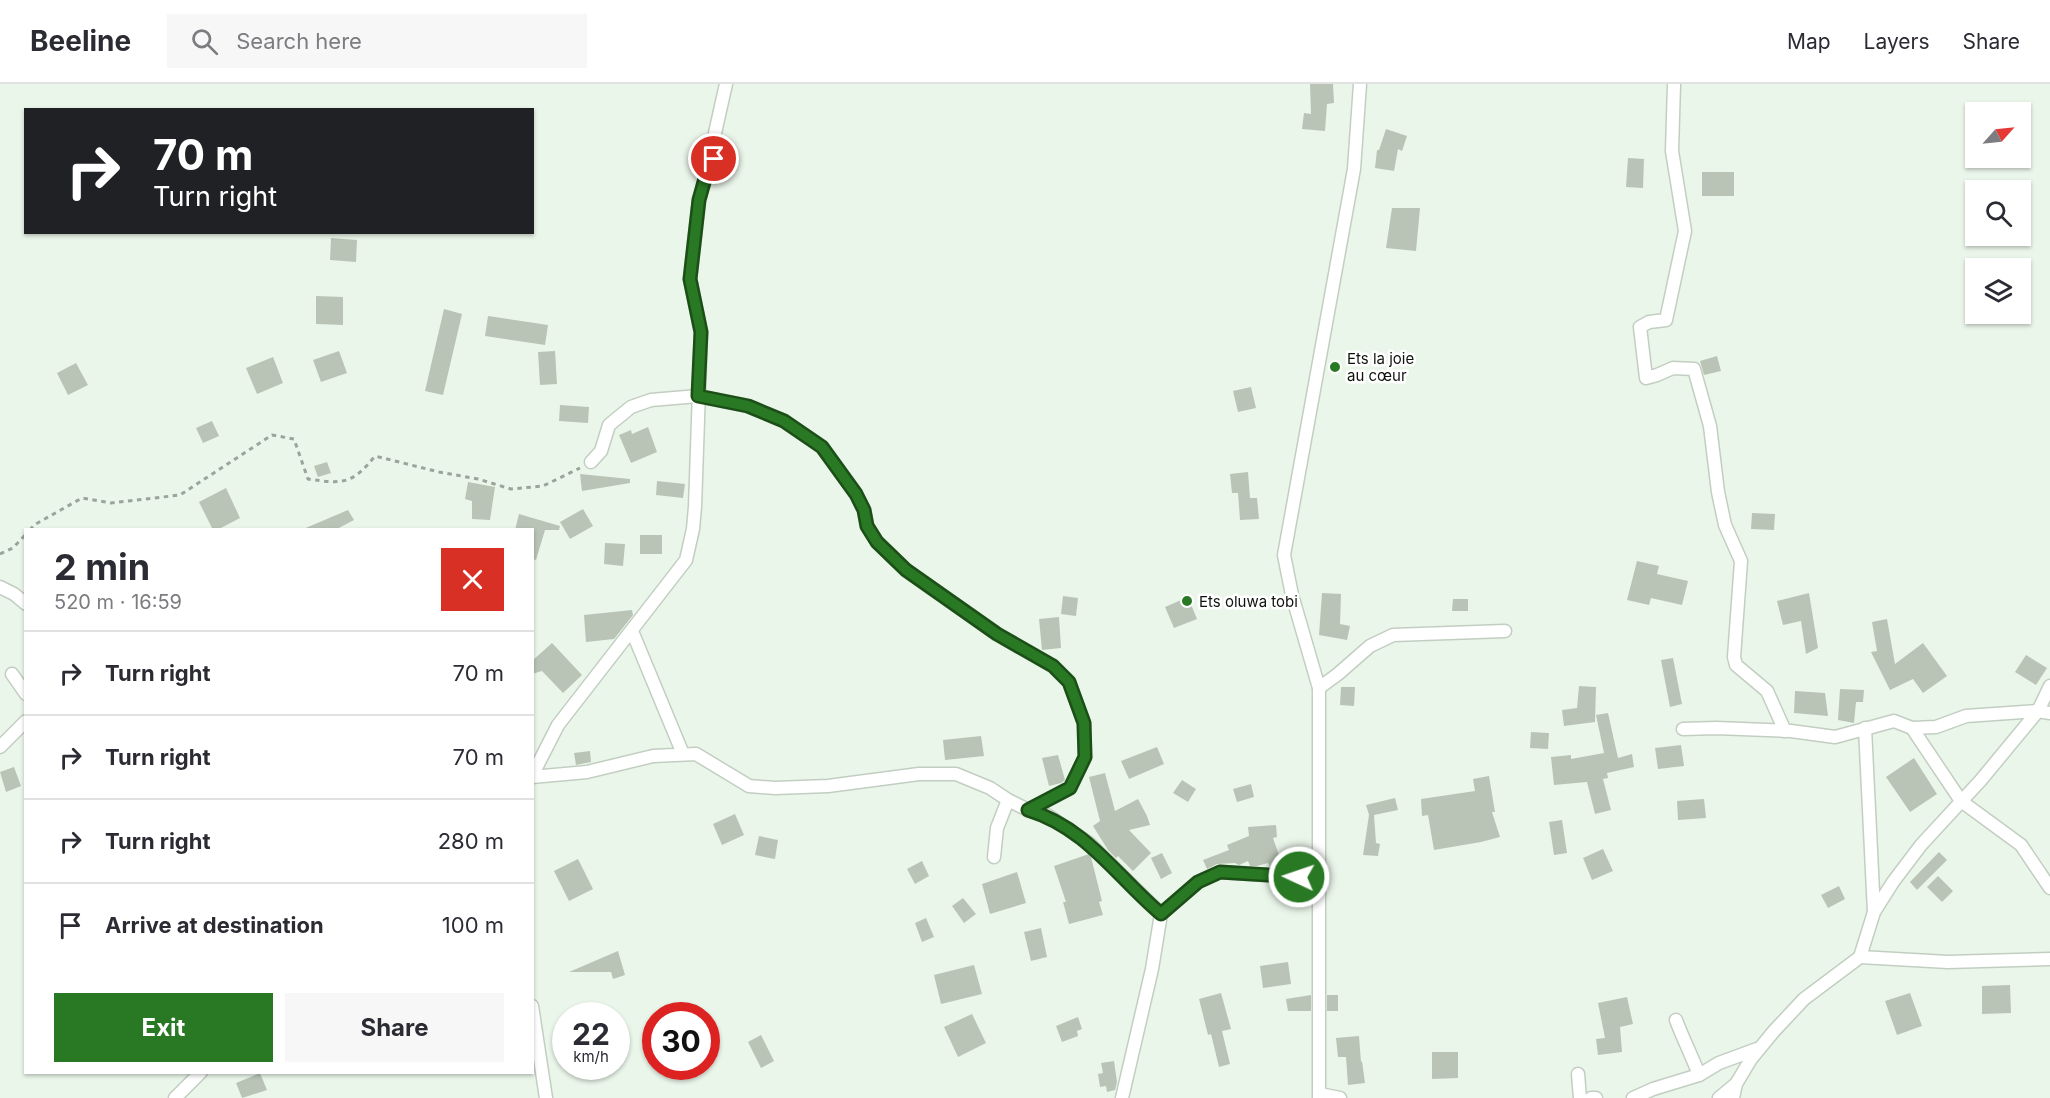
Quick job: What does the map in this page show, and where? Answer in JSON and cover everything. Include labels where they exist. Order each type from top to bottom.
[{"type":"street","points":[[534,772],[558,725],[686,560],[695,507],[701,332],[690,279],[699,200],[706,175],[714,159],[716,133],[726,84]]},
{"type":"street","points":[[1340,1098],[1320,1096],[1319,688],[1292,595],[1284,555],[1354,169],[1360,84]]},
{"type":"street","points":[[1674,84],[1672,151],[1685,231],[1666,320],[1649,322],[1640,327],[1646,378],[1673,368],[1694,369],[1710,426],[1718,492],[1725,525],[1741,561],[1734,657],[1736,665],[1767,692],[1785,731]]},
{"type":"street","points":[[591,462],[601,451],[609,425],[631,407],[651,400],[698,396],[748,406],[775,417],[822,447],[856,494],[864,510],[867,526],[877,542],[906,570],[997,634],[1053,666],[1069,682],[1084,723],[1085,757],[1070,788],[1028,810]]},
{"type":"street","points":[[0,587],[24,602]]},
{"type":"street","points":[[632,631],[684,754]]},
{"type":"street","points":[[1319,688],[1370,646],[1393,635],[1505,631]]},
{"type":"street","points":[[12,674],[24,691]]},
{"type":"street","points":[[1733,1098],[1736,1084],[1760,1047],[1804,999],[1860,957],[1874,912],[1921,845],[2044,712],[2050,686]]},
{"type":"street","points":[[1683,729],[1785,731],[1835,737],[1894,721],[1912,728],[1936,727],[1966,716],[2044,712]]},
{"type":"street","points":[[0,747],[24,723]]},
{"type":"street","points":[[1865,728],[1874,912]]},
{"type":"street","points":[[1912,728],[1961,801],[2021,845],[2050,888]]},
{"type":"street","points":[[534,776],[587,772],[653,756],[684,754],[696,754],[749,786],[775,788],[828,786],[919,774],[956,774],[990,788],[1028,810],[1047,815],[1090,843],[1161,914]]},
{"type":"street","points":[[994,857],[997,828],[1008,800]]},
{"type":"street","points":[[1122,1098],[1152,969],[1161,914],[1198,882],[1220,872],[1319,878]]},
{"type":"street","points":[[1860,957],[1948,962],[2050,959]]},
{"type":"street","points":[[534,1019],[546,1098]]},
{"type":"street","points":[[1676,1020],[1699,1075]]},
{"type":"street","points":[[1633,1098],[1653,1089],[1699,1075],[1719,1063],[1760,1047]]},
{"type":"street","points":[[175,1098],[199,1074]]},
{"type":"street","points":[[1578,1074],[1580,1098]]},
{"type":"street","points":[[1719,1098],[1736,1084]]},
{"type":"street","points":[[1591,1098],[1596,1098]]},
{"type":"path","points":[[32,528],[82,498],[111,503],[180,495],[272,435],[294,439],[308,479],[336,483],[350,480],[375,456],[478,479],[511,489],[543,486],[591,462]]},
{"type":"path","points":[[0,554],[13,548],[24,536]]},
{"type":"building","points":[[1310,84],[1333,84],[1334,103],[1327,104],[1325,131],[1302,129],[1304,113],[1311,114]]},
{"type":"building","points":[[1386,129],[1407,136],[1402,151],[1398,149],[1394,171],[1375,168],[1377,150],[1379,150]]},
{"type":"building","points":[[1628,158],[1644,159],[1643,188],[1626,187]]},
{"type":"building","points":[[1702,172],[1734,172],[1734,196],[1702,196]]},
{"type":"building","points":[[1392,208],[1420,208],[1416,251],[1386,248]]},
{"type":"building","points":[[331,238],[357,240],[356,262],[330,260]]},
{"type":"building","points":[[316,296],[343,297],[343,325],[316,324]]},
{"type":"building","points":[[444,309],[462,314],[443,395],[425,391]]},
{"type":"building","points":[[488,316],[548,325],[545,345],[485,336]]},
{"type":"building","points":[[339,351],[347,373],[321,382],[313,360]]},
{"type":"building","points":[[555,351],[557,384],[540,385],[538,352]]},
{"type":"building","points":[[1717,356],[1721,371],[1704,375],[1700,361]]},
{"type":"building","points":[[273,357],[283,383],[257,394],[246,368]]},
{"type":"building","points":[[76,363],[88,385],[68,395],[57,373]]},
{"type":"building","points":[[1251,387],[1256,408],[1238,412],[1233,391]]},
{"type":"building","points":[[560,405],[589,407],[588,423],[559,421]]},
{"type":"building","points":[[212,421],[219,436],[203,443],[196,428]]},
{"type":"building","points":[[648,427],[657,452],[631,463],[619,435],[631,430],[632,434]]},
{"type":"building","points":[[327,462],[331,473],[318,477],[314,466]]},
{"type":"building","points":[[1248,472],[1250,498],[1257,498],[1259,519],[1240,520],[1238,493],[1232,493],[1230,474]]},
{"type":"building","points":[[580,474],[630,479],[630,483],[582,491]]},
{"type":"building","points":[[657,481],[685,484],[683,498],[656,495]]},
{"type":"building","points":[[468,482],[495,487],[490,520],[472,519],[472,501],[465,499]]},
{"type":"building","points":[[226,488],[240,518],[221,528],[212,528],[199,502]]},
{"type":"building","points":[[583,509],[593,526],[570,539],[560,522]]},
{"type":"building","points":[[348,510],[354,520],[339,528],[306,528]]},
{"type":"building","points":[[1752,513],[1775,514],[1774,530],[1751,529]]},
{"type":"building","points":[[519,514],[560,526],[559,530],[545,530],[536,560],[534,560],[534,528],[516,528]]},
{"type":"building","points":[[640,535],[662,535],[662,554],[640,554]]},
{"type":"building","points":[[605,543],[625,544],[623,566],[604,564]]},
{"type":"building","points":[[1637,561],[1659,566],[1657,574],[1688,581],[1682,605],[1651,598],[1649,605],[1627,600]]},
{"type":"building","points":[[1322,593],[1341,594],[1340,624],[1350,626],[1347,640],[1319,635]]},
{"type":"building","points":[[1809,593],[1818,648],[1806,654],[1801,621],[1783,625],[1777,601]]},
{"type":"building","points":[[1063,596],[1078,598],[1076,616],[1061,614]]},
{"type":"building","points":[[1188,597],[1197,619],[1174,628],[1165,607]]},
{"type":"building","points":[[1453,599],[1468,599],[1468,611],[1452,611]]},
{"type":"building","points":[[632,610],[633,615],[614,639],[586,642],[584,615]]},
{"type":"building","points":[[1059,617],[1061,648],[1042,650],[1039,619]]},
{"type":"building","points":[[1887,619],[1895,664],[1923,643],[1947,676],[1923,693],[1913,679],[1890,690],[1871,652],[1877,651],[1872,622]]},
{"type":"building","points":[[552,643],[582,675],[563,693],[542,671],[534,673],[534,659]]},
{"type":"building","points":[[2026,655],[2047,668],[2036,685],[2015,672]]},
{"type":"building","points":[[1673,658],[1682,704],[1670,707],[1661,660]]},
{"type":"building","points":[[1579,686],[1596,687],[1595,722],[1564,726],[1562,710],[1577,708]]},
{"type":"building","points":[[1341,687],[1355,687],[1354,706],[1340,705]]},
{"type":"building","points":[[1840,689],[1864,690],[1863,702],[1856,702],[1854,723],[1838,720]]},
{"type":"building","points":[[1795,691],[1825,693],[1828,716],[1794,713]]},
{"type":"building","points":[[1608,713],[1618,758],[1632,754],[1634,767],[1607,773],[1608,778],[1603,779],[1611,810],[1595,814],[1587,782],[1554,785],[1551,757],[1571,755],[1571,759],[1604,753],[1596,715]]},
{"type":"building","points":[[1531,732],[1549,733],[1548,749],[1530,748]]},
{"type":"building","points":[[981,736],[984,756],[945,760],[943,740]]},
{"type":"building","points":[[1681,745],[1684,766],[1658,769],[1655,748]]},
{"type":"building","points":[[1157,747],[1164,764],[1129,779],[1121,761]]},
{"type":"building","points":[[590,751],[591,762],[576,765],[574,753]]},
{"type":"building","points":[[1058,755],[1065,780],[1049,786],[1042,758]]},
{"type":"building","points":[[1914,758],[1937,794],[1910,812],[1886,777]]},
{"type":"building","points":[[14,767],[21,786],[6,792],[0,772]]},
{"type":"building","points":[[1105,773],[1115,811],[1138,799],[1150,825],[1129,830],[1151,853],[1133,871],[1118,856],[1116,858],[1108,850],[1093,826],[1100,821],[1089,777]]},
{"type":"building","points":[[1489,776],[1495,812],[1492,812],[1500,837],[1434,850],[1428,815],[1422,816],[1421,799],[1475,791],[1473,779]]},
{"type":"building","points":[[1182,780],[1196,789],[1188,802],[1173,793]]},
{"type":"building","points":[[1251,784],[1254,797],[1237,802],[1233,789]]},
{"type":"building","points":[[1395,798],[1398,810],[1374,815],[1376,843],[1380,844],[1378,856],[1363,855],[1369,815],[1366,805]]},
{"type":"building","points":[[1704,799],[1706,818],[1678,820],[1677,801]]},
{"type":"building","points":[[735,814],[744,835],[722,845],[713,824]]},
{"type":"building","points":[[1562,820],[1567,853],[1554,855],[1549,822]]},
{"type":"building","points":[[1276,825],[1277,837],[1273,838],[1282,864],[1273,867],[1270,867],[1268,863],[1250,866],[1248,861],[1239,865],[1235,863],[1217,864],[1207,869],[1203,860],[1229,850],[1227,845],[1249,836],[1248,827]]},
{"type":"building","points":[[759,836],[778,840],[775,859],[755,855]]},
{"type":"building","points":[[1603,849],[1613,871],[1592,880],[1583,858]]},
{"type":"building","points":[[1939,852],[1947,860],[1917,890],[1910,882]]},
{"type":"building","points":[[1162,853],[1172,873],[1161,879],[1151,858]]},
{"type":"building","points":[[1089,854],[1102,901],[1099,902],[1103,915],[1069,924],[1063,902],[1066,902],[1054,866]]},
{"type":"building","points":[[578,859],[593,889],[569,901],[554,871]]},
{"type":"building","points":[[922,861],[929,876],[915,884],[907,869]]},
{"type":"building","points":[[1017,872],[1026,903],[990,914],[982,884]]},
{"type":"building","points":[[1938,876],[1953,891],[1942,902],[1927,887]]},
{"type":"building","points":[[1839,886],[1845,899],[1828,908],[1821,895]]},
{"type":"building","points":[[963,898],[976,914],[964,923],[952,906]]},
{"type":"building","points":[[926,918],[934,937],[922,942],[915,923]]},
{"type":"building","points":[[1041,928],[1047,957],[1031,961],[1024,932]]},
{"type":"building","points":[[618,951],[625,975],[613,979],[611,972],[569,972]]},
{"type":"building","points":[[1288,962],[1291,984],[1263,988],[1260,966]]},
{"type":"building","points":[[974,965],[982,994],[941,1004],[934,975]]},
{"type":"building","points":[[2010,985],[2011,1013],[1982,1014],[1982,986]]},
{"type":"building","points":[[1221,993],[1231,1029],[1222,1031],[1230,1064],[1219,1067],[1199,999]]},
{"type":"building","points":[[1910,993],[1922,1026],[1897,1035],[1885,1001]]},
{"type":"building","points":[[1311,995],[1311,1011],[1288,1011],[1286,999]]},
{"type":"building","points":[[1327,995],[1338,995],[1338,1011],[1327,1011]]},
{"type":"building","points":[[1627,997],[1633,1024],[1620,1027],[1622,1052],[1598,1055],[1596,1039],[1605,1038],[1598,1003]]},
{"type":"building","points":[[972,1014],[986,1043],[958,1057],[944,1027]]},
{"type":"building","points":[[1078,1017],[1082,1029],[1077,1031],[1078,1036],[1062,1042],[1056,1026]]},
{"type":"building","points":[[761,1035],[774,1061],[761,1068],[748,1042]]},
{"type":"building","points":[[1359,1036],[1365,1083],[1348,1085],[1346,1057],[1338,1057],[1336,1038]]},
{"type":"building","points":[[1432,1052],[1458,1052],[1458,1078],[1432,1079]]},
{"type":"building","points":[[1114,1061],[1117,1082],[1115,1090],[1107,1092],[1106,1086],[1100,1087],[1098,1074],[1103,1073],[1101,1063]]},
{"type":"building","points":[[260,1074],[267,1090],[242,1098],[236,1083]]},
{"type":"place","name":"Ets la joie au cœur","points":[[1335,367]]},
{"type":"place","name":"Ets oluwa tobi","points":[[1187,601]]},
{"type":"route","points":[[714,159],[706,175],[699,200],[690,279],[701,332],[698,396],[748,406],[784,421],[822,447],[856,494],[864,510],[867,526],[877,542],[906,570],[997,634],[1053,666],[1069,682],[1084,723],[1085,757],[1070,788],[1028,810],[1047,815],[1090,843],[1149,905],[1161,914],[1198,882],[1220,872],[1299,877]]}]
